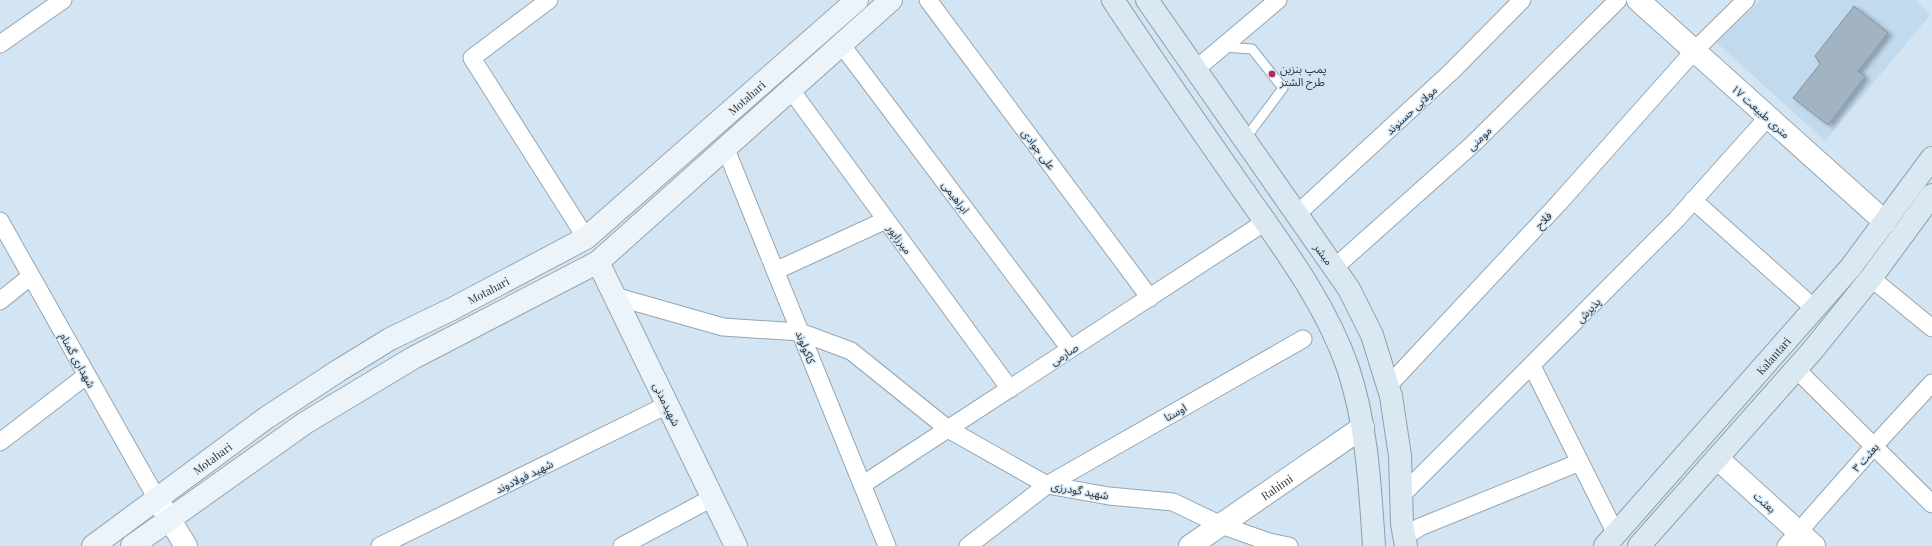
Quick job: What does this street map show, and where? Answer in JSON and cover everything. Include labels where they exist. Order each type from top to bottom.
[{"type":"main road","name":"Motahari","points":[[93,546],[266,418],[338,371],[390,339],[452,309],[586,238],[857,0]]},
{"type":"main road","points":[[132,546],[305,423],[400,366],[598,262],[891,0]]},
{"type":"main road","points":[[1113,0],[1297,268],[1332,330],[1348,369],[1367,450],[1374,546]]},
{"type":"main road","name":"مبشر","points":[[1147,0],[1349,289],[1372,335],[1388,386],[1400,456],[1402,524],[1405,541]]},
{"type":"main road","name":"Kalantari","points":[[1610,540],[1851,267],[1932,158]]},
{"type":"main road","points":[[1639,546],[1796,369],[1870,278],[1932,195]]},
{"type":"main road","name":"شهیدمدنی","points":[[598,262],[736,546]]},
{"type":"street","points":[[0,44],[63,0]]},
{"type":"street","points":[[549,0],[472,58],[586,238],[598,262]]},
{"type":"street","name":"علی جوادی","points":[[928,0],[1150,298]]},
{"type":"street","points":[[1196,69],[1278,0]]},
{"type":"street","name":"مولایی حسنوند","points":[[1296,215],[1452,72],[1522,0]]},
{"type":"street","name":"مومنی","points":[[1334,268],[1473,144],[1618,0]]},
{"type":"street","name":"۱۷ متری طبیعت","points":[[1638,0],[1885,222]]},
{"type":"street","name":"فلاح","points":[[1388,386],[1558,204],[1694,50],[1746,0]]},
{"type":"street","name":"ابراهیمی","points":[[841,44],[1070,349]]},
{"type":"street","name":"میرزاپور","points":[[791,90],[1010,389]]},
{"type":"street","name":"پذیرش","points":[[1401,496],[1532,366],[1693,200],[1768,117]]},
{"type":"street","name":"کاکولوند","points":[[725,147],[887,546]]},
{"type":"street","points":[[1693,200],[1815,309]]},
{"type":"street","points":[[775,271],[886,220]]},
{"type":"street","name":"شهداری گمنام","points":[[0,221],[157,499]]},
{"type":"street","name":"صارمی","points":[[862,485],[1265,222]]},
{"type":"street","points":[[0,301],[32,276]]},
{"type":"street","points":[[1870,278],[1932,328]]},
{"type":"street","name":"شهید گودرزی","points":[[614,296],[723,327],[800,332],[852,352],[948,430],[1047,485],[1109,496],[1173,502],[1221,525],[1264,543],[1289,546]]},
{"type":"street","name":"اوستا","points":[[968,546],[1047,485],[1303,339]]},
{"type":"street","points":[[1532,366],[1580,462],[1610,540]]},
{"type":"street","points":[[1796,369],[1875,445],[1932,504]]},
{"type":"street","points":[[0,442],[87,375]]},
{"type":"street","name":"بعثت ۳","points":[[1800,542],[1875,445],[1932,383]]},
{"type":"street","name":"شهید فولادوند","points":[[380,546],[667,405]]},
{"type":"street","name":"Rahimi","points":[[1190,546],[1362,427]]},
{"type":"street","name":"بعثت","points":[[1717,458],[1800,542]]},
{"type":"street","points":[[1405,541],[1420,528],[1580,462]]},
{"type":"street","points":[[622,546],[712,498]]},
{"type":"street","points":[[157,499],[186,546]]},
{"type":"lane","points":[[1222,47],[1252,49],[1283,88],[1244,140]]},
{"type":"shaded area","points":[[1761,0],[1916,0],[1930,15],[1825,141],[1716,42]]},
{"type":"building","points":[[1854,6],[1888,33],[1858,71],[1865,77],[1828,125],[1793,98],[1820,64],[1815,56]]},
{"type":"place","name":"پمپ بنزین طرح الشتر","points":[[1272,74]]}]
